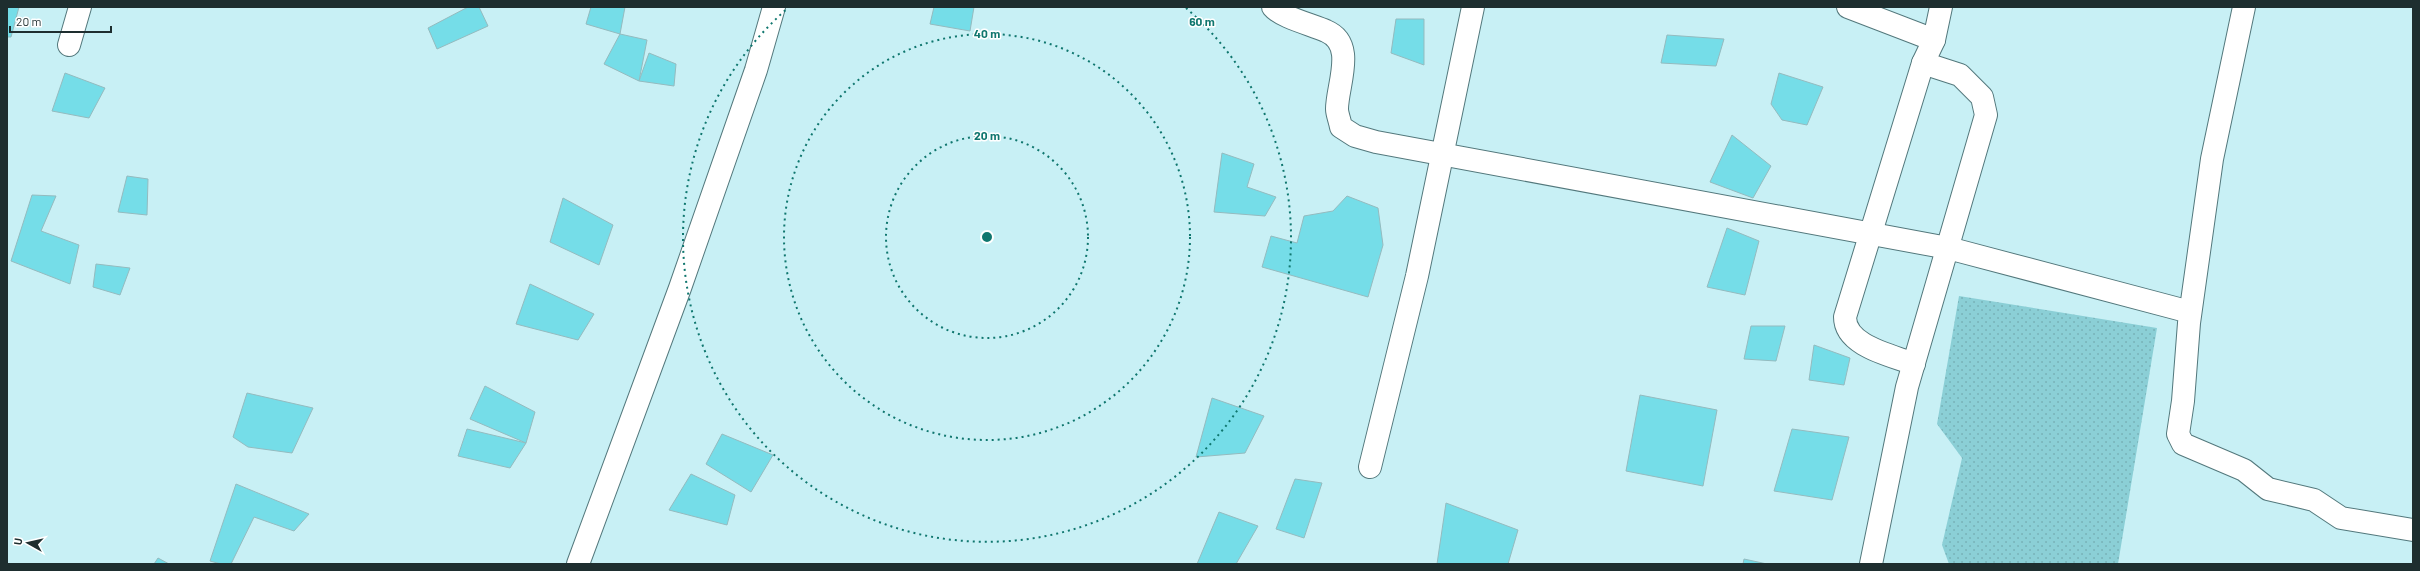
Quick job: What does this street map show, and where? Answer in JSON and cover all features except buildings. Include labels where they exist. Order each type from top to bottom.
[{"type":"street","points":[[68,45],[80,7]]},
{"type":"street","points":[[578,564],[690,258],[756,70],[774,7]]},
{"type":"street","points":[[1273,7],[1331,33],[1344,53],[1344,69],[1337,110],[1341,127],[1355,136],[1442,154],[1948,248],[2190,312]]},
{"type":"street","points":[[1370,467],[1416,276],[1473,7]]},
{"type":"street","points":[[1848,7],[1934,40]]},
{"type":"street","points":[[1914,364],[1863,344],[1852,336],[1845,326],[1846,317],[1923,63],[1934,40],[1941,7]]},
{"type":"street","points":[[2244,7],[2212,159],[2190,312],[2183,401],[2178,434],[2183,444],[2244,470],[2268,489],[2314,500],[2341,518],[2413,530]]},
{"type":"street","points":[[1871,564],[1906,387],[1986,115],[1982,97],[1960,76],[1923,63]]},
{"type":"shaded area","points":[[1959,296],[2157,328],[2118,564],[1949,564],[1942,545],[1962,458],[1937,424]]}]
